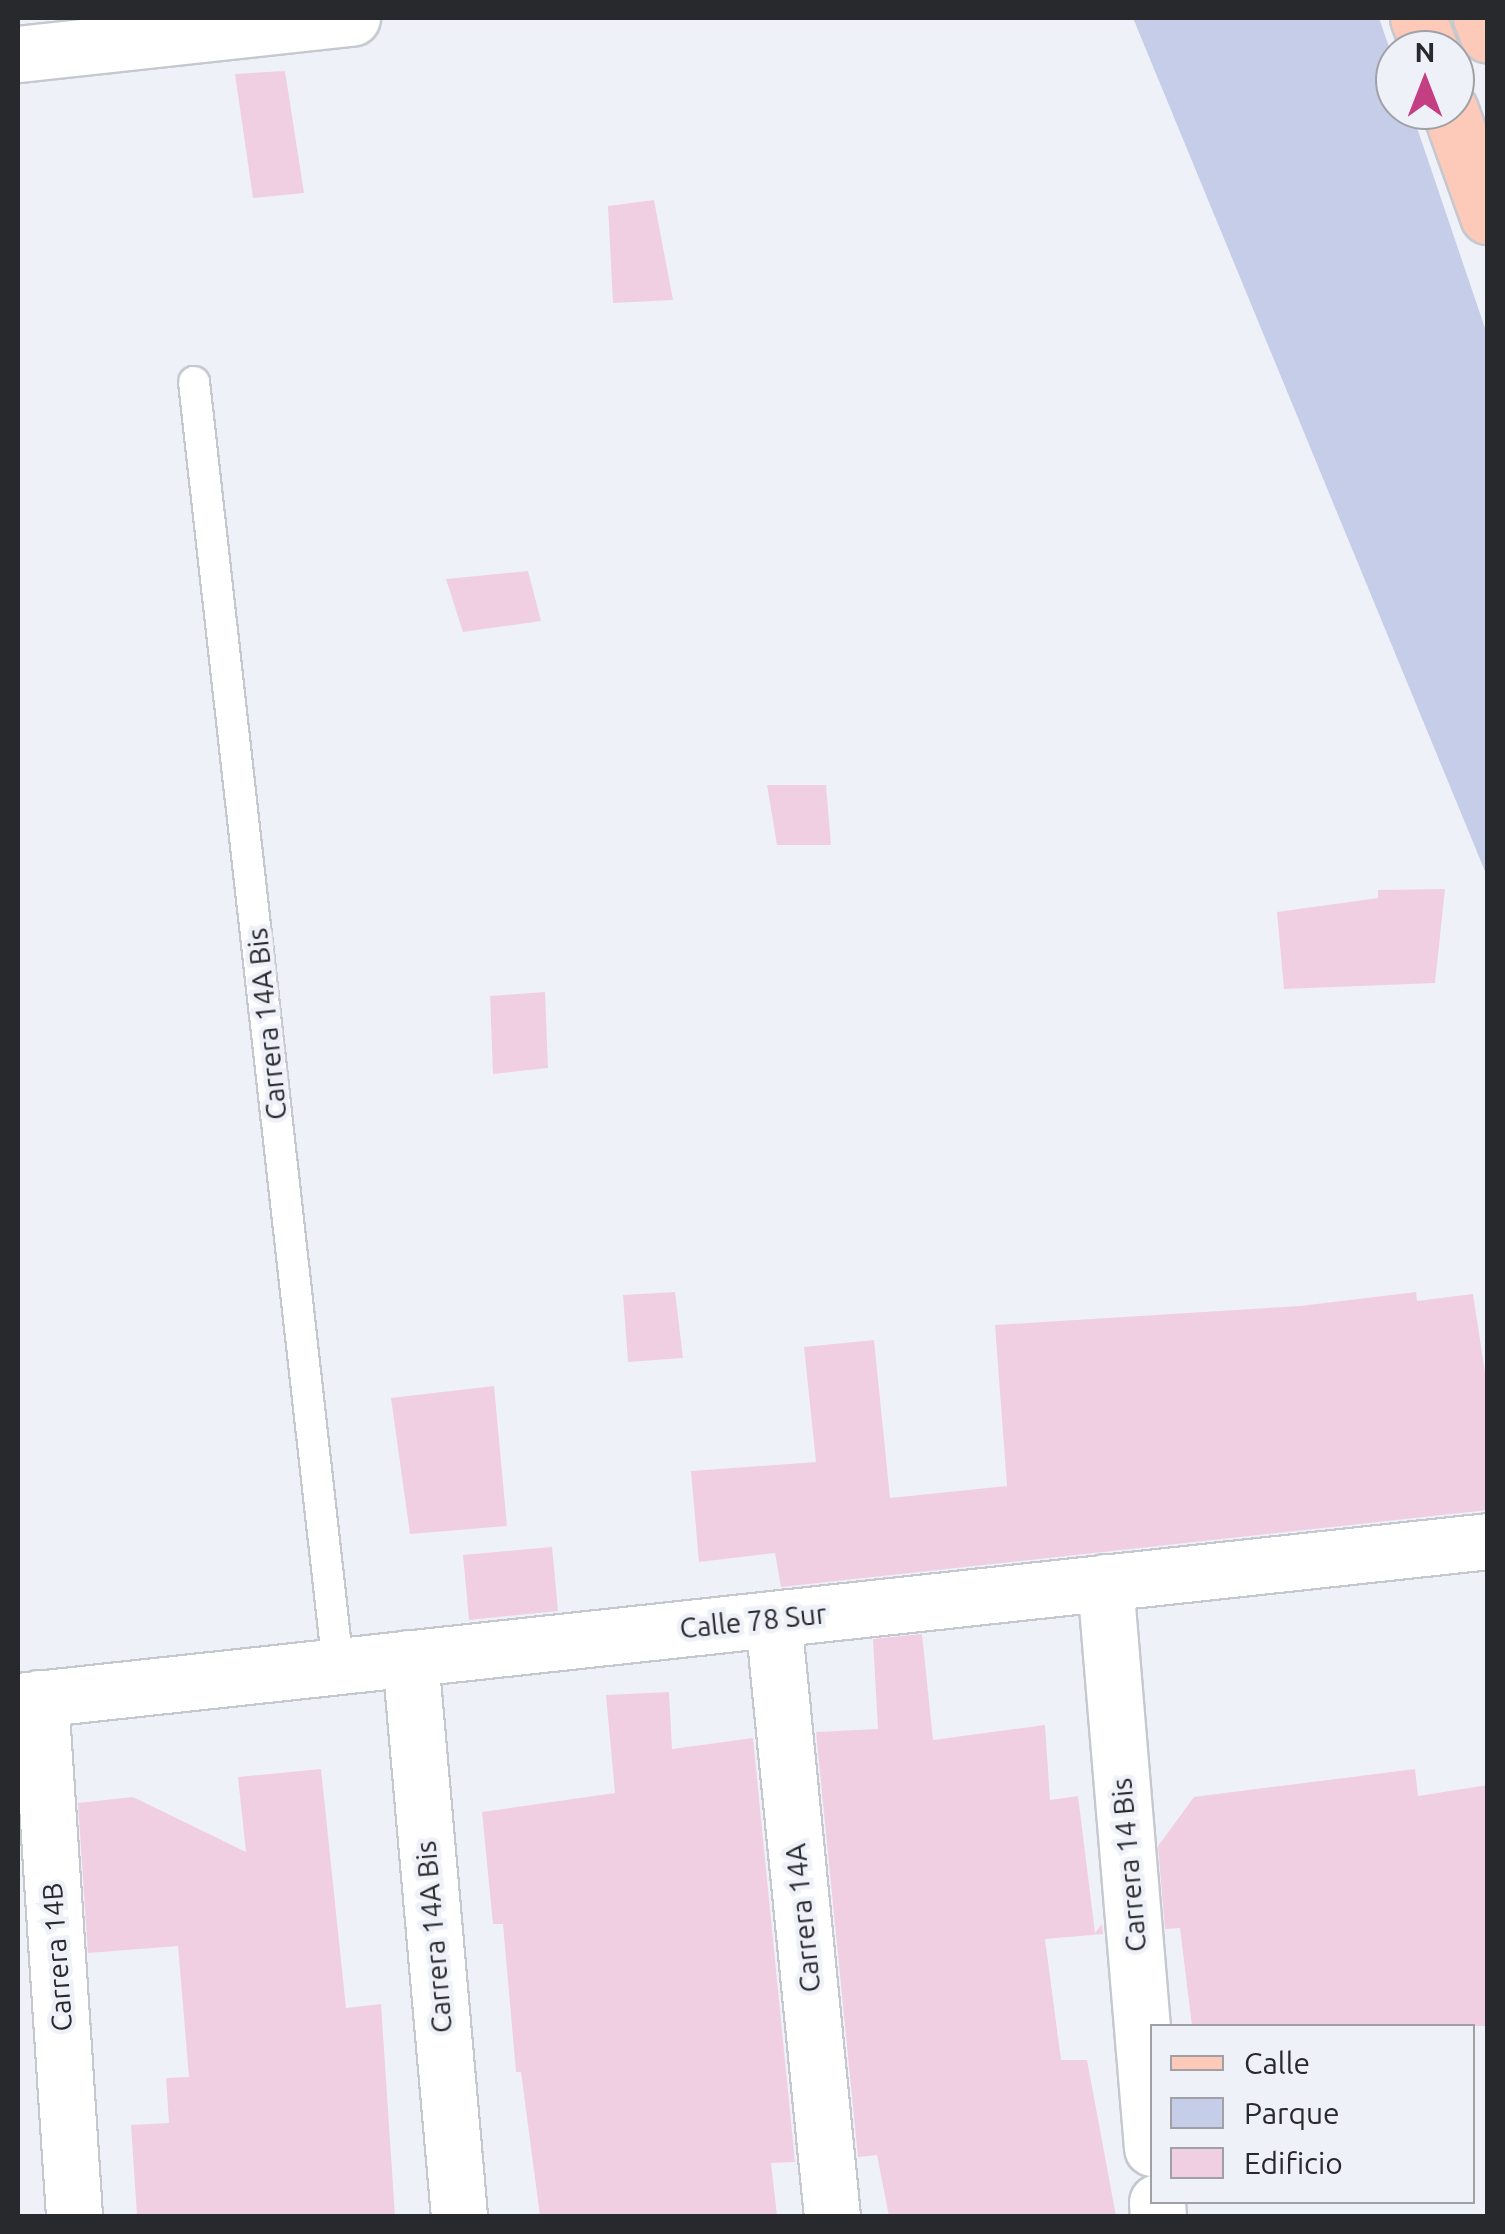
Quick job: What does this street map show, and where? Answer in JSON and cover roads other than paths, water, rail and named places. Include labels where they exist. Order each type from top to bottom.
[{"type":"main road","points":[[1457,130],[1488,216]]},
{"type":"street","points":[[18,54],[352,18]]},
{"type":"street","points":[[1448,30],[1485,27]]},
{"type":"street","name":"Calle 78 Sur","points":[[28,1699],[1488,1541]]},
{"type":"street","name":"Carrera 14 Bis","points":[[1105,1582],[1150,2124]]},
{"type":"street","name":"Carrera 14A","points":[[773,1619],[832,2216]]},
{"type":"street","name":"Carrera 14A Bis","points":[[410,1658],[459,2216]]},
{"type":"street","name":"Carrera 14B","points":[[28,1699],[74,2216]]},
{"type":"lane","name":"Carrera 14A Bis","points":[[194,382],[338,1666]]}]
